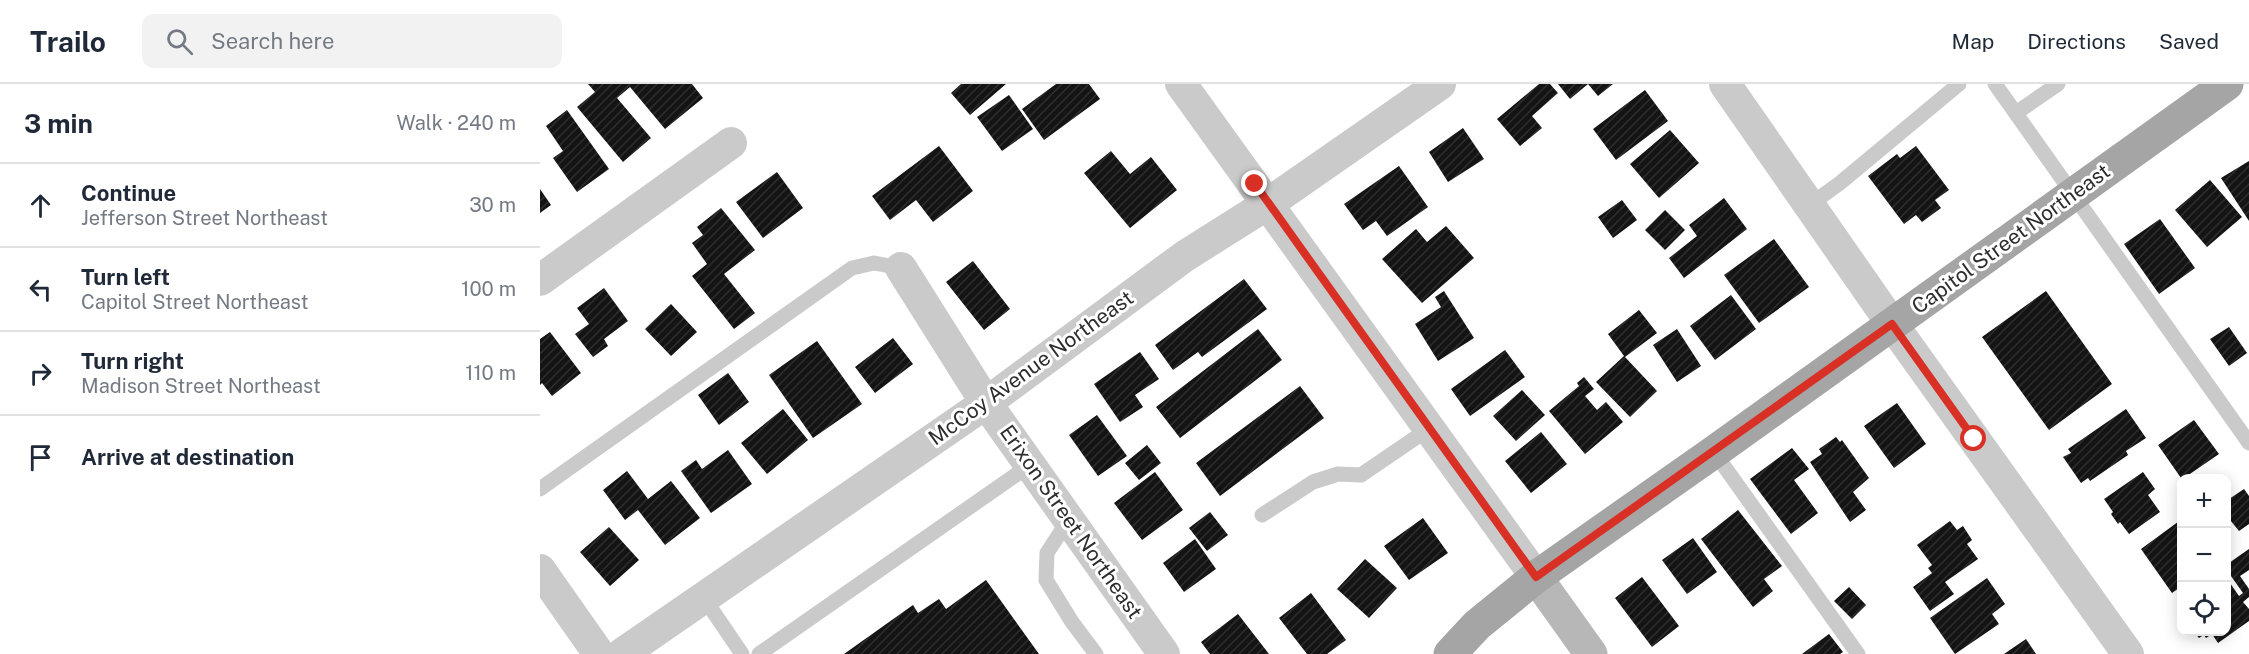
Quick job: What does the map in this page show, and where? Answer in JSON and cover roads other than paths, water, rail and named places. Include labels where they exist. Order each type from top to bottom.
[{"type":"main road","name":"Capitol Street Northeast","points":[[1450,654],[1477,625],[1536,577],[2228,84]]},
{"type":"street","points":[[1181,84],[1269,203],[1591,654]]},
{"type":"street","name":"McCoy Avenue Northeast","points":[[622,654],[986,403],[1185,256],[1269,203],[1440,84]]},
{"type":"street","points":[[1725,84],[1811,204],[1892,324],[2128,654]]},
{"type":"street","points":[[540,280],[732,143]]},
{"type":"street","name":"Erixon Street Northeast","points":[[901,268],[986,403],[1164,654]]},
{"type":"street","points":[[540,570],[599,654]]},
{"type":"lane","points":[[1811,204],[1840,183],[1959,84]]},
{"type":"lane","points":[[1995,84],[2249,443]]},
{"type":"lane","points":[[2016,113],[2058,84]]},
{"type":"lane","points":[[540,489],[852,268],[874,263],[901,268]]},
{"type":"lane","points":[[1262,515],[1313,482],[1338,474],[1360,475],[1430,428]]},
{"type":"lane","points":[[1714,452],[1858,654]]},
{"type":"lane","points":[[759,654],[1030,465]]},
{"type":"lane","points":[[1068,519],[1047,553],[1046,580],[1072,622],[1096,654]]},
{"type":"lane","points":[[704,598],[742,654]]}]
